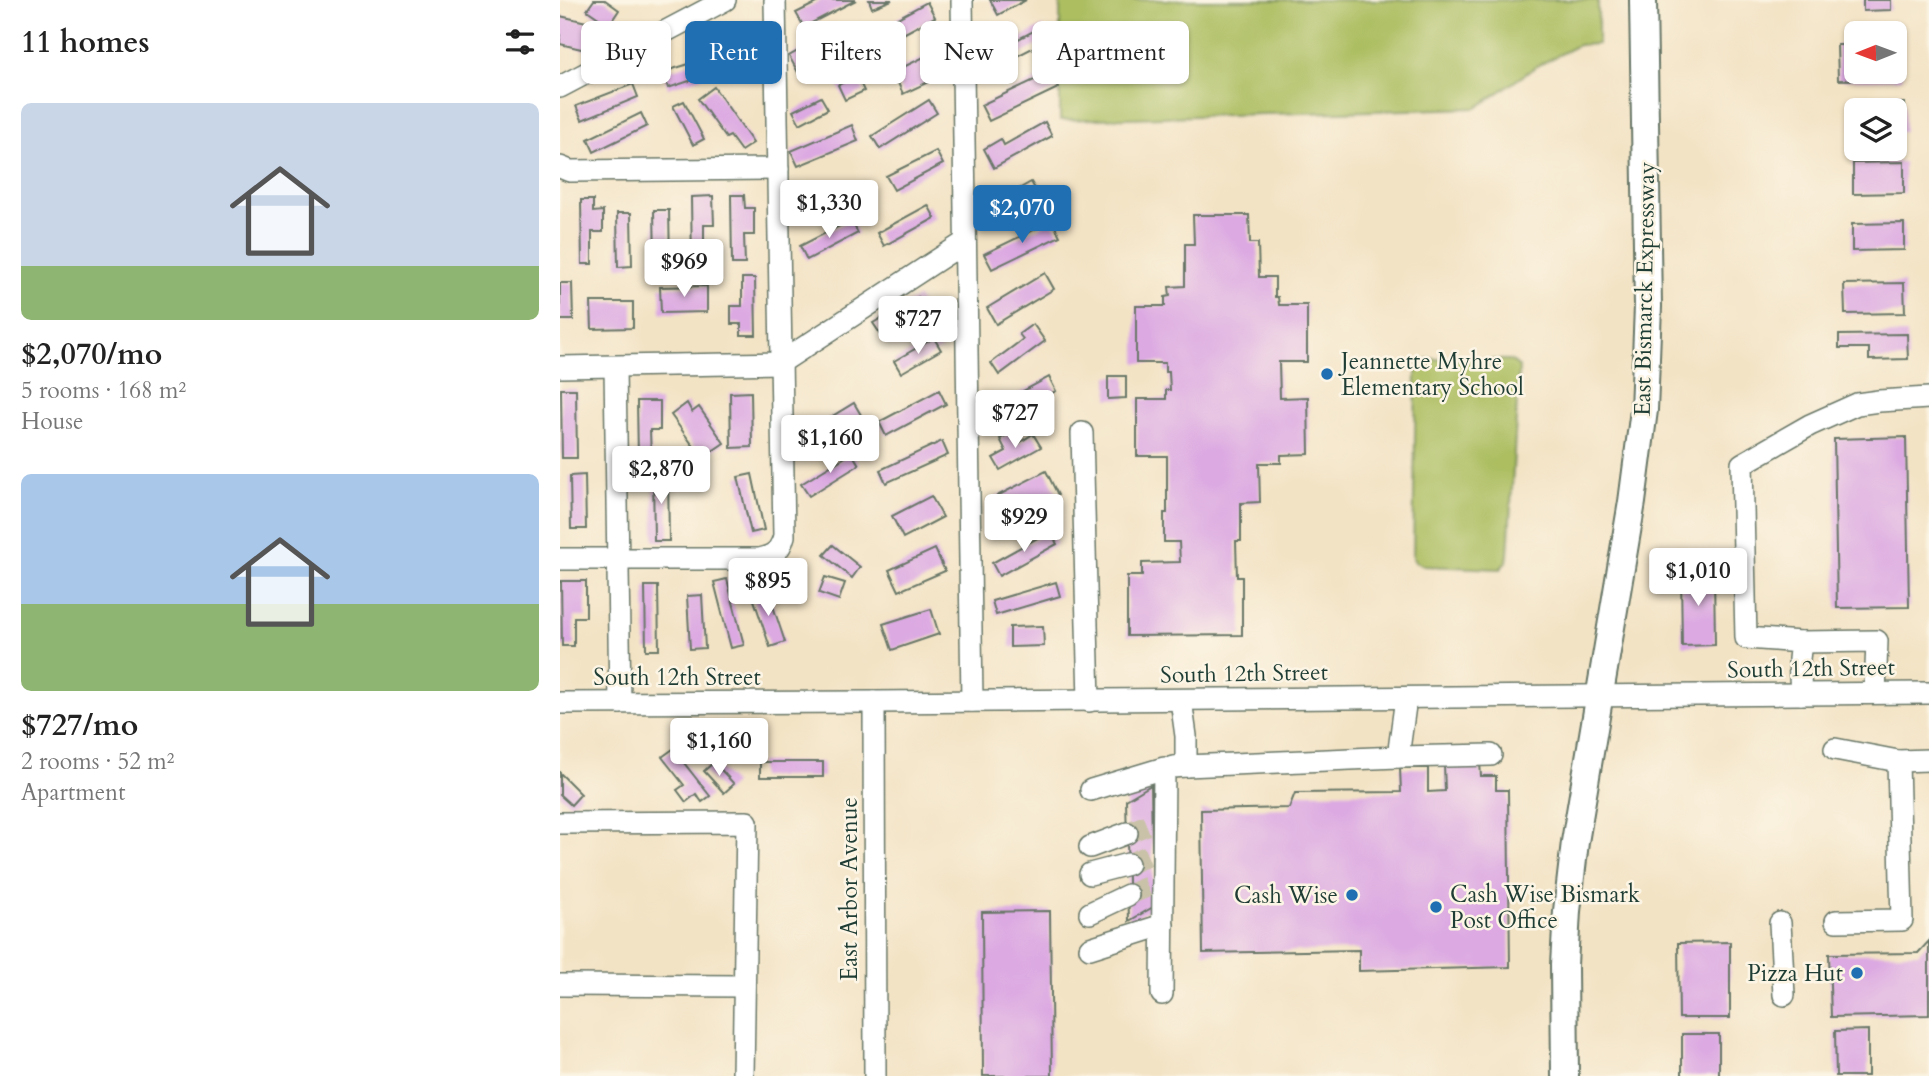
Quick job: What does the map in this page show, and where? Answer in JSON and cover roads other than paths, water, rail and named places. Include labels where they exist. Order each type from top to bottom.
[{"type":"main road","name":"East Bismarck Expressway","points":[[1564,1076],[1564,965],[1571,874],[1580,806],[1636,477],[1645,396],[1648,284],[1643,0]]},
{"type":"street","points":[[560,87],[724,0]]},
{"type":"street","points":[[560,559],[759,559],[769,557],[782,546],[784,536],[775,0]]},
{"type":"street","points":[[962,0],[972,701]]},
{"type":"street","points":[[560,167],[570,171],[778,169]]},
{"type":"street","points":[[560,367],[780,363],[965,242]]},
{"type":"street","points":[[615,367],[620,703]]},
{"type":"street","points":[[1875,693],[1877,641],[1801,642],[1746,638],[1742,464],[1810,425],[1857,404],[1929,398]]},
{"type":"street","points":[[1082,433],[1089,701]]},
{"type":"street","points":[[1801,642],[1801,694]]},
{"type":"street","name":"South 12th Street","points":[[560,703],[1929,693]]},
{"type":"street","points":[[1398,757],[1406,698]]},
{"type":"street","points":[[1181,700],[1186,766]]},
{"type":"street","name":"East Arbor Avenue","points":[[874,702],[875,1076]]},
{"type":"street","points":[[1835,749],[1898,761],[1929,760]]},
{"type":"street","points":[[1091,790],[1164,768],[1186,766],[1491,755]]},
{"type":"street","points":[[1836,922],[1902,920],[1898,761]]},
{"type":"street","points":[[1162,994],[1163,925],[1158,882],[1158,819],[1164,768]]},
{"type":"street","points":[[560,823],[747,822],[743,1076]]},
{"type":"street","points":[[1090,847],[1127,833]]},
{"type":"street","points":[[1090,874],[1128,864]]},
{"type":"street","points":[[1090,913],[1128,895]]},
{"type":"street","points":[[1780,923],[1784,995]]},
{"type":"street","points":[[1090,948],[1163,925]]},
{"type":"street","points":[[560,985],[744,986]]},
{"type":"tunnel","points":[[1127,833],[1152,823]]},
{"type":"tunnel","points":[[1128,864],[1152,854]]},
{"type":"tunnel","points":[[1128,895],[1152,885]]},
{"type":"place","name":"Jeannette Myhre Elementary School","points":[[1327,374]]},
{"type":"place","name":"Cash Wise","points":[[1352,895]]},
{"type":"place","name":"Cash Wise Bismark Post Office","points":[[1436,907]]},
{"type":"place","name":"Pizza Hut","points":[[1857,973]]}]
